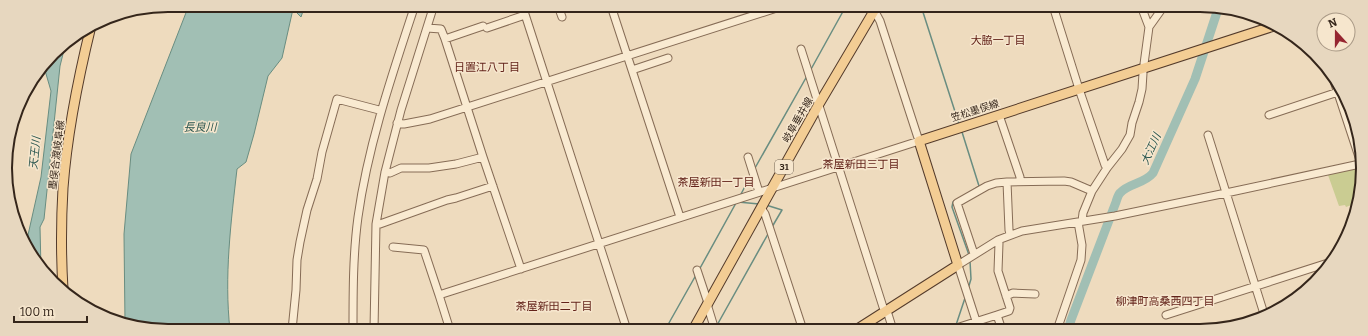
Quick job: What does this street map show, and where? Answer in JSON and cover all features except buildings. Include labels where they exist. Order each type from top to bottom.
[{"type":"main road","name":"岐阜垂井線","points":[[696,324],[819,104],[874,12]]},
{"type":"main road","name":"笠松墨俣線","points":[[918,141],[1269,28]]},
{"type":"main road","name":"墨俣合渡岐阜線","points":[[63,283],[63,188],[72,122],[89,33]]},
{"type":"main road","points":[[865,324],[958,265],[918,141]]},
{"type":"street","points":[[353,324],[354,251],[366,173],[378,123],[413,12]]},
{"type":"street","points":[[374,324],[376,224],[385,172],[397,123],[432,12]]},
{"type":"street","points":[[524,12],[626,324]]},
{"type":"street","points":[[560,12],[562,18]]},
{"type":"street","points":[[613,12],[680,217]]},
{"type":"street","points":[[397,123],[404,124],[430,119],[764,12]]},
{"type":"street","points":[[439,295],[918,141],[877,12]]},
{"type":"street","points":[[1055,12],[1079,89],[1107,168]]},
{"type":"street","points":[[1143,12],[1149,27]]},
{"type":"street","points":[[1059,324],[1081,260],[1082,245],[1080,222],[1092,191],[1107,168],[1122,150],[1130,135],[1142,89],[1143,68],[1149,27],[1160,12]]},
{"type":"street","points":[[446,39],[525,16]]},
{"type":"street","points":[[426,28],[441,29],[446,39],[483,157],[521,269]]},
{"type":"street","points":[[801,49],[883,307],[888,314],[891,324]]},
{"type":"street","points":[[632,70],[668,58]]},
{"type":"street","points":[[1270,115],[1336,93]]},
{"type":"street","points":[[293,324],[297,260],[300,242],[337,98],[379,110]]},
{"type":"street","points":[[1341,101],[1353,139]]},
{"type":"street","points":[[999,115],[1020,177],[1020,181]]},
{"type":"street","points":[[1208,134],[1262,311]]},
{"type":"street","points":[[385,172],[390,173],[401,168],[429,168],[456,164],[483,157]]},
{"type":"street","points":[[748,157],[758,192]]},
{"type":"street","points":[[977,324],[958,265],[974,254],[1010,234],[1115,216],[1356,165]]},
{"type":"street","points":[[974,254],[957,203],[987,186],[996,183],[1020,181],[1071,182],[1092,191]]},
{"type":"street","points":[[1007,182],[1010,234]]},
{"type":"street","points":[[376,224],[380,224],[447,200],[493,186]]},
{"type":"street","points":[[761,208],[765,214],[801,324]]},
{"type":"street","points":[[967,324],[1009,311],[1010,308],[998,271],[998,240]]},
{"type":"street","points":[[393,247],[424,250],[448,324]]},
{"type":"street","points":[[1166,315],[1323,264]]},
{"type":"street","points":[[697,270],[713,324]]},
{"type":"street","points":[[1006,296],[1013,293],[1035,294]]},
{"type":"street","points":[[997,315],[1000,324]]},
{"type":"green space","points":[[1356,170],[1355,188],[1352,205],[1346,207],[1345,205],[1339,206],[1328,175]]},
{"type":"water","name":"長良川","points":[[186,12],[292,12],[282,58],[268,76],[246,162],[237,169],[228,269],[229,324],[158,324],[125,318],[124,234],[131,154]]},
{"type":"water","name":"長良川","points":[[296,12],[303,12],[301,17]]},
{"type":"water","points":[[63,53],[60,66],[44,219],[40,227],[41,259],[28,235],[41,177],[51,91],[45,72]]},
{"type":"waterway","points":[[810,71],[843,12]]},
{"type":"waterway","points":[[923,12],[959,124]]},
{"type":"waterway","name":"大江川","points":[[1070,324],[1118,196],[1128,187],[1149,177],[1153,173],[1195,79],[1217,13]]},
{"type":"waterway","points":[[755,168],[807,76]]},
{"type":"waterway","points":[[962,132],[979,186],[973,190]]},
{"type":"waterway","points":[[740,196],[751,175]]},
{"type":"waterway","points":[[955,201],[953,202],[952,207],[969,255]]},
{"type":"waterway","points":[[738,202],[759,204]]},
{"type":"waterway","points":[[699,270],[736,203]]},
{"type":"waterway","points":[[766,205],[782,210],[772,227]]},
{"type":"waterway","points":[[718,324],[768,234]]},
{"type":"waterway","points":[[968,289],[971,279],[970,261]]},
{"type":"waterway","points":[[668,324],[696,275]]},
{"type":"waterway","points":[[956,324],[965,298]]},
{"type":"district","name":"大脇一丁目","points":[[998,40]]},
{"type":"district","name":"日置江八丁目","points":[[487,67]]},
{"type":"district","name":"茶屋新田三丁目","points":[[861,164]]},
{"type":"district","name":"茶屋新田一丁目","points":[[716,182]]},
{"type":"district","name":"柳津町高桑西四丁目","points":[[1165,301]]},
{"type":"district","name":"茶屋新田二丁目","points":[[554,306]]},
{"type":"water label","name":"天王川","points":[[35,153]]}]
